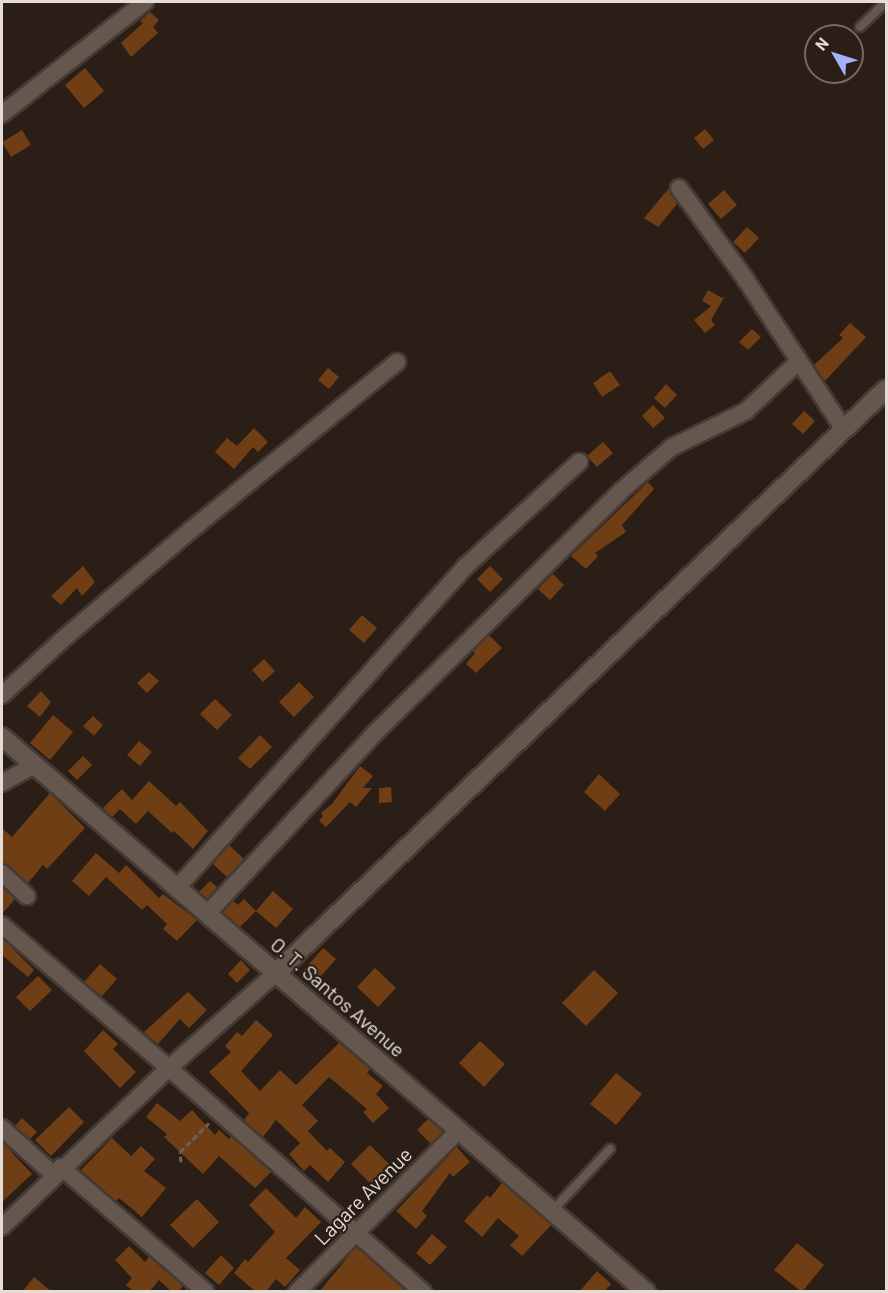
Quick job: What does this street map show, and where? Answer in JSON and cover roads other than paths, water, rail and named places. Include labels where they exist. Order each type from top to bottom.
[{"type":"street","points":[[2,114],[145,2]]},
{"type":"street","points":[[679,188],[746,280],[844,430]]},
{"type":"street","points":[[2,695],[62,640],[191,530],[397,362]]},
{"type":"street","points":[[207,914],[375,733],[512,601],[621,491],[672,447],[746,411],[798,362]]},
{"type":"street","points":[[2,1227],[58,1171],[169,1068],[276,973],[886,389]]},
{"type":"street","points":[[177,888],[466,566],[579,462]]},
{"type":"street","name":"O. T. Santos Avenue","points":[[2,737],[459,1130],[637,1289]]},
{"type":"street","points":[[2,783],[35,765]]},
{"type":"street","points":[[2,873],[27,896]]},
{"type":"street","points":[[2,925],[169,1068],[423,1292]]},
{"type":"street","points":[[2,1128],[206,1292]]},
{"type":"street","name":"Lagare Avenue","points":[[297,1292],[459,1130]]},
{"type":"lane","points":[[863,24],[886,2]]},
{"type":"lane","points":[[552,1211],[610,1149]]}]
